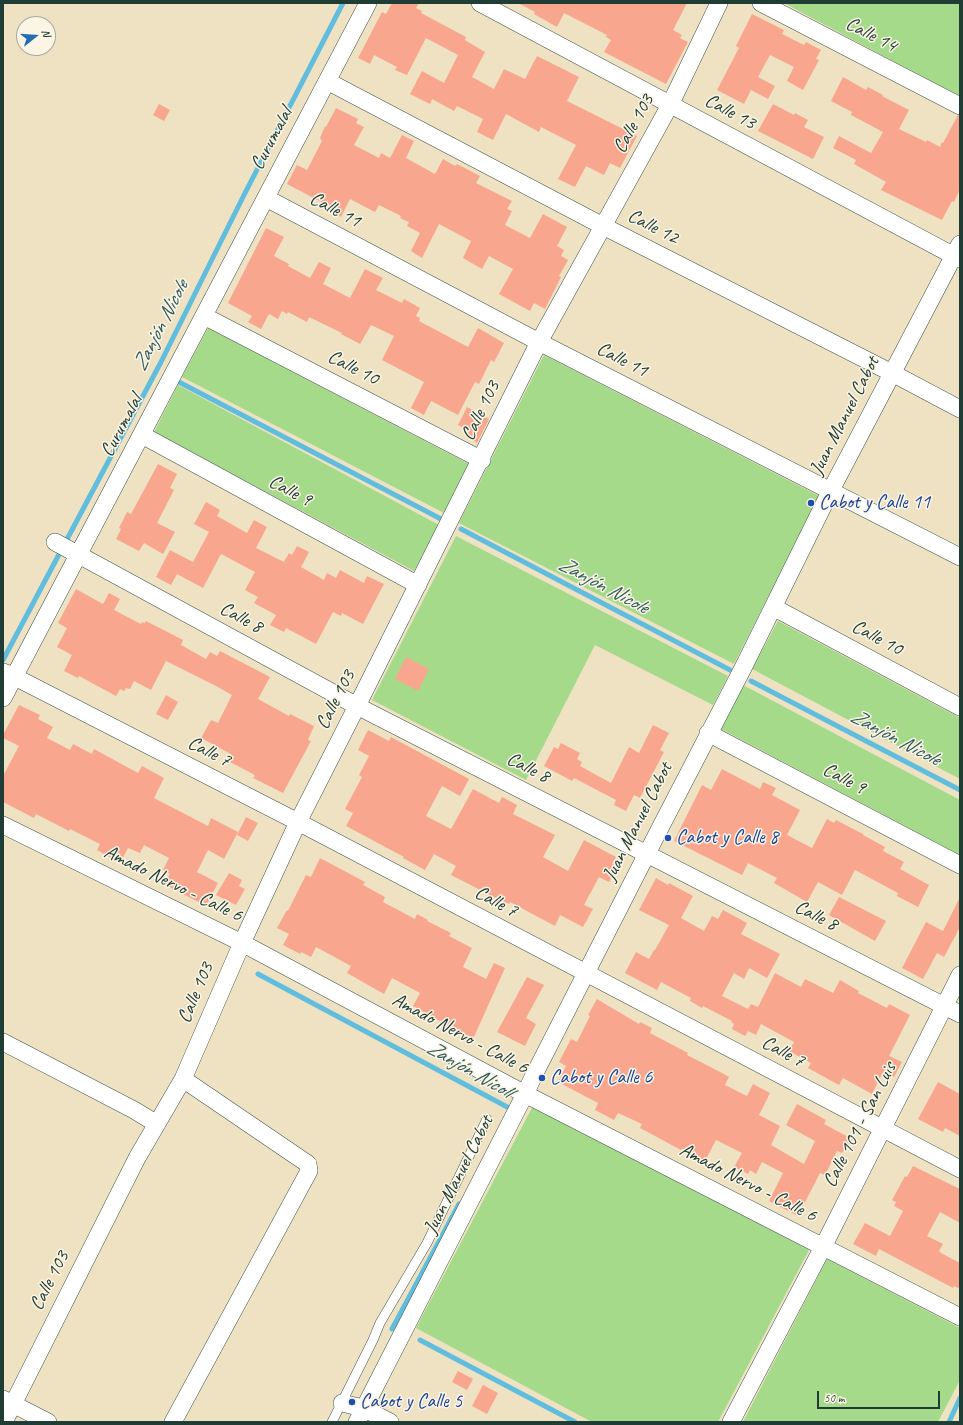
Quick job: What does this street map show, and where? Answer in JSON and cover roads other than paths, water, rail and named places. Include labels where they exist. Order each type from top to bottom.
[{"type":"street","name":"Curumalal","points":[[3,698],[9,675],[79,555],[368,3]]},
{"type":"street","name":"Calle 13","points":[[480,3],[670,105],[958,253]]},
{"type":"street","name":"Calle 103","points":[[4,1422],[8,1401],[137,1158],[183,1079],[242,942],[298,822],[482,460],[539,342],[670,105],[719,3]]},
{"type":"street","name":"Calle 14","points":[[761,3],[960,106]]},
{"type":"street","name":"Calle 12","points":[[327,81],[603,226],[960,409]]},
{"type":"street","name":"Calle 11","points":[[266,198],[539,342],[960,557]]},
{"type":"street","name":"Juan Manuel Cabot","points":[[360,1415],[773,607],[831,490],[892,373],[958,253]]},
{"type":"street","name":"Calle 10","points":[[204,316],[482,460]]},
{"type":"street","name":"Calle 9","points":[[142,435],[418,585]]},
{"type":"street","name":"Calle 8","points":[[55,542],[357,706],[960,1014]]},
{"type":"street","name":"Calle 10","points":[[773,607],[960,707]]},
{"type":"street","name":"Calle 7","points":[[9,675],[298,822],[882,1130],[960,1169]]},
{"type":"street","name":"Calle 9","points":[[708,733],[960,865]]},
{"type":"street","name":"Amado Nervo - Calle 6","points":[[3,825],[242,942],[525,1094],[960,1317]]},
{"type":"street","name":"Calle 101 - San Luis","points":[[731,1422],[823,1247],[960,976]]},
{"type":"street","points":[[3,1042],[134,1110],[157,1124]]},
{"type":"street","points":[[173,1422],[309,1171],[308,1164],[183,1079]]},
{"type":"street","points":[[8,1401],[48,1422]]},
{"type":"street","points":[[342,1403],[360,1415],[390,1422]]},
{"type":"lane","points":[[332,1422],[380,1323],[427,1243],[487,1119]]},
{"type":"waterway","name":"Zanjón Nicole","points":[[3,660],[161,362],[244,195],[343,3]]},
{"type":"waterway","name":"Zanjón Nicole","points":[[177,381],[441,519]]},
{"type":"waterway","name":"Zanjón Nicole","points":[[461,529],[730,670]]},
{"type":"waterway","name":"Zanjón Nicole","points":[[751,681],[960,790]]},
{"type":"waterway","name":"Zanjón Nicoll","points":[[258,974],[511,1109],[510,1111]]},
{"type":"waterway","name":"Zanjón Nicoll","points":[[392,1329],[459,1204]]},
{"type":"waterway","name":"Zanjón Nicoll","points":[[420,1340],[575,1422]]},
{"type":"waterway","name":"Zanjón Nicole","points":[[949,1422],[960,1398]]},
{"type":"place","name":"Cabot y Calle 11","points":[[811,503]]},
{"type":"place","name":"Cabot y Calle 8","points":[[668,838]]},
{"type":"place","name":"Cabot y Calle 6","points":[[542,1078]]},
{"type":"place","name":"Cabot y Calle 5","points":[[352,1402]]}]
